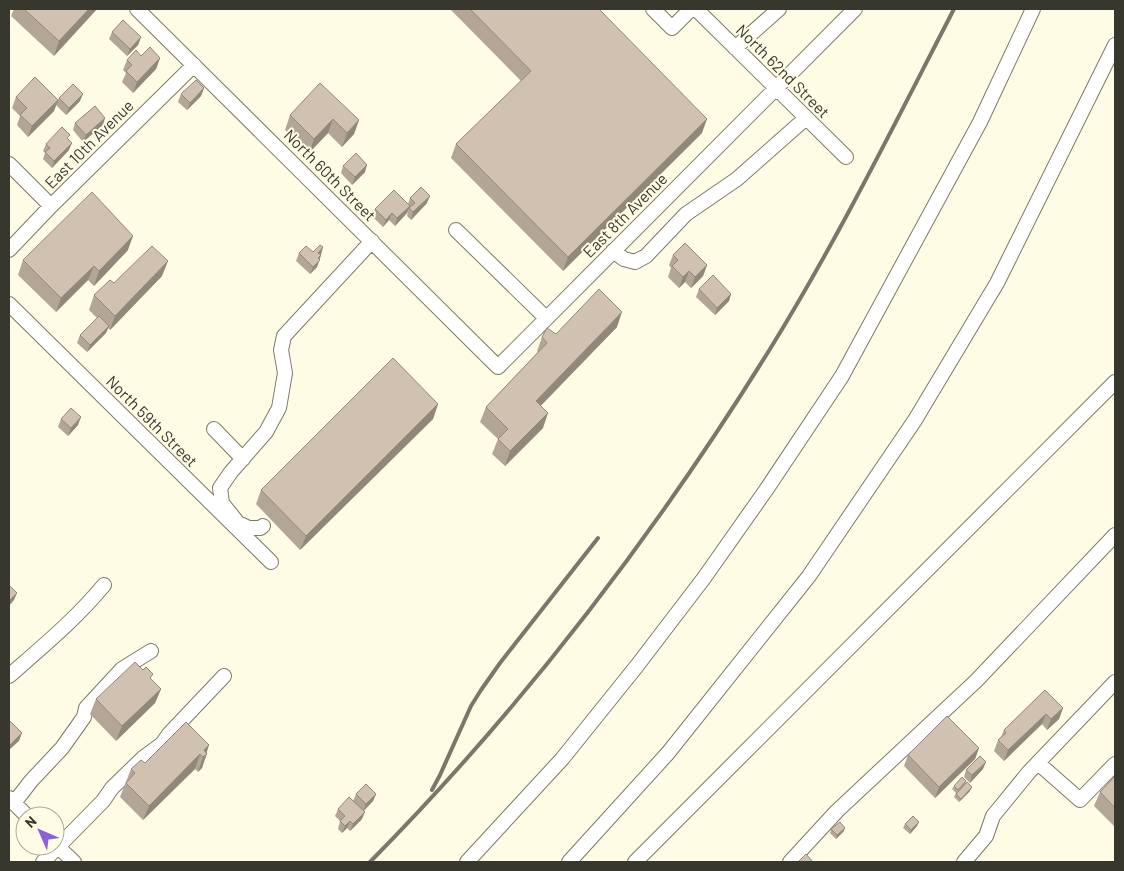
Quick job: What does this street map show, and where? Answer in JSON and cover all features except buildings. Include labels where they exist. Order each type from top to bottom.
[{"type":"street","name":"North 60th Street","points":[[137,9],[498,367]]},
{"type":"street","points":[[653,9],[672,28],[691,9]]},
{"type":"street","name":"North 62nd Street","points":[[696,9],[846,157]]},
{"type":"street","points":[[735,48],[779,9]]},
{"type":"street","name":"East 8th Avenue","points":[[498,367],[855,9]]},
{"type":"street","points":[[467,862],[562,759],[636,667],[716,562],[842,376],[980,122],[1033,9]]},
{"type":"street","points":[[569,862],[668,752],[809,576],[915,420],[997,283],[1115,45]]},
{"type":"street","name":"East 10th Avenue","points":[[9,250],[194,65]]},
{"type":"street","points":[[614,251],[624,259],[635,262],[646,256],[686,214],[737,179],[806,118]]},
{"type":"street","points":[[9,164],[51,206]]},
{"type":"street","points":[[456,230],[546,318]]},
{"type":"street","points":[[263,526],[260,528],[250,528],[238,524],[222,503],[220,488],[226,478],[266,432],[279,408],[285,373],[281,350],[284,336],[372,241]]},
{"type":"street","name":"North 59th Street","points":[[9,304],[272,562]]},
{"type":"street","points":[[635,862],[1115,382]]},
{"type":"street","points":[[214,429],[243,458]]},
{"type":"street","points":[[790,862],[837,811],[976,681],[1115,535]]},
{"type":"street","points":[[9,676],[86,608],[104,584]]},
{"type":"street","points":[[11,800],[62,748],[84,717],[86,708],[122,669],[151,651]]},
{"type":"street","points":[[65,838],[103,802],[112,788],[143,758],[162,744],[169,734],[224,676]]},
{"type":"street","points":[[964,862],[986,836],[993,816],[1038,763],[1115,682]]},
{"type":"street","points":[[1038,763],[1080,800],[1115,764]]},
{"type":"street","points":[[65,853],[74,862]]},
{"type":"railway","points":[[370,862],[481,743],[533,681],[584,617],[681,485],[770,349],[819,266],[954,9]]},
{"type":"railway","points":[[432,790],[471,706],[481,690],[598,538]]}]
